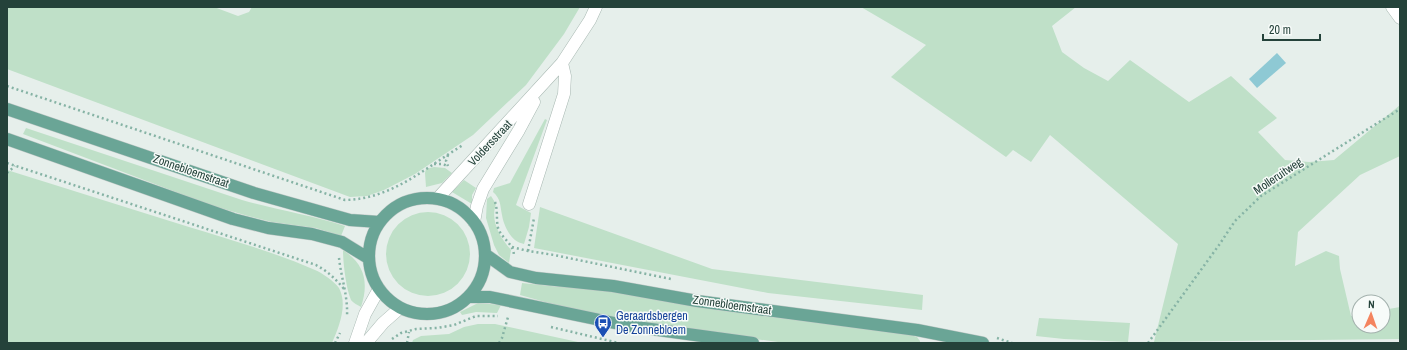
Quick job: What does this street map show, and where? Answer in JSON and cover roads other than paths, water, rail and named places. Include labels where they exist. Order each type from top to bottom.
[{"type":"main road","name":"Zonnebloemstraat","points":[[7,109],[254,193],[350,220],[379,222]]},
{"type":"main road","points":[[7,139],[233,219],[268,228],[312,234],[342,242],[368,258]]},
{"type":"main road","points":[[422,198],[438,198],[463,210],[474,222],[484,244],[485,254],[483,270],[479,282],[468,297],[445,311],[425,314],[400,308],[388,299],[379,289],[374,280],[368,258],[372,236],[379,222],[391,210],[406,201],[422,198]]},
{"type":"main road","name":"Zonnebloemstraat","points":[[485,254],[510,272],[536,278],[613,286],[697,300],[920,331],[983,343]]},
{"type":"main road","points":[[468,297],[490,297],[629,326],[753,343]]},
{"type":"main road","points":[[920,331],[928,334],[931,343]]},
{"type":"street","name":"Voldersstraat","points":[[438,198],[542,87],[562,63],[590,20],[596,7]]},
{"type":"street","points":[[1392,7],[1400,18]]},
{"type":"street","points":[[529,204],[564,94],[565,76],[562,63]]},
{"type":"street","name":"Voldersstraat","points":[[474,222],[477,206],[483,189],[519,130],[542,87]]},
{"type":"street","points":[[355,343],[365,314],[379,289]]},
{"type":"street","points":[[366,343],[383,323],[400,308]]},
{"type":"water","points":[[1277,53],[1286,63],[1257,88],[1249,79]]},
{"type":"place","name":"Geraardsbergen De Zonnebloem","points":[[603,338]]}]
